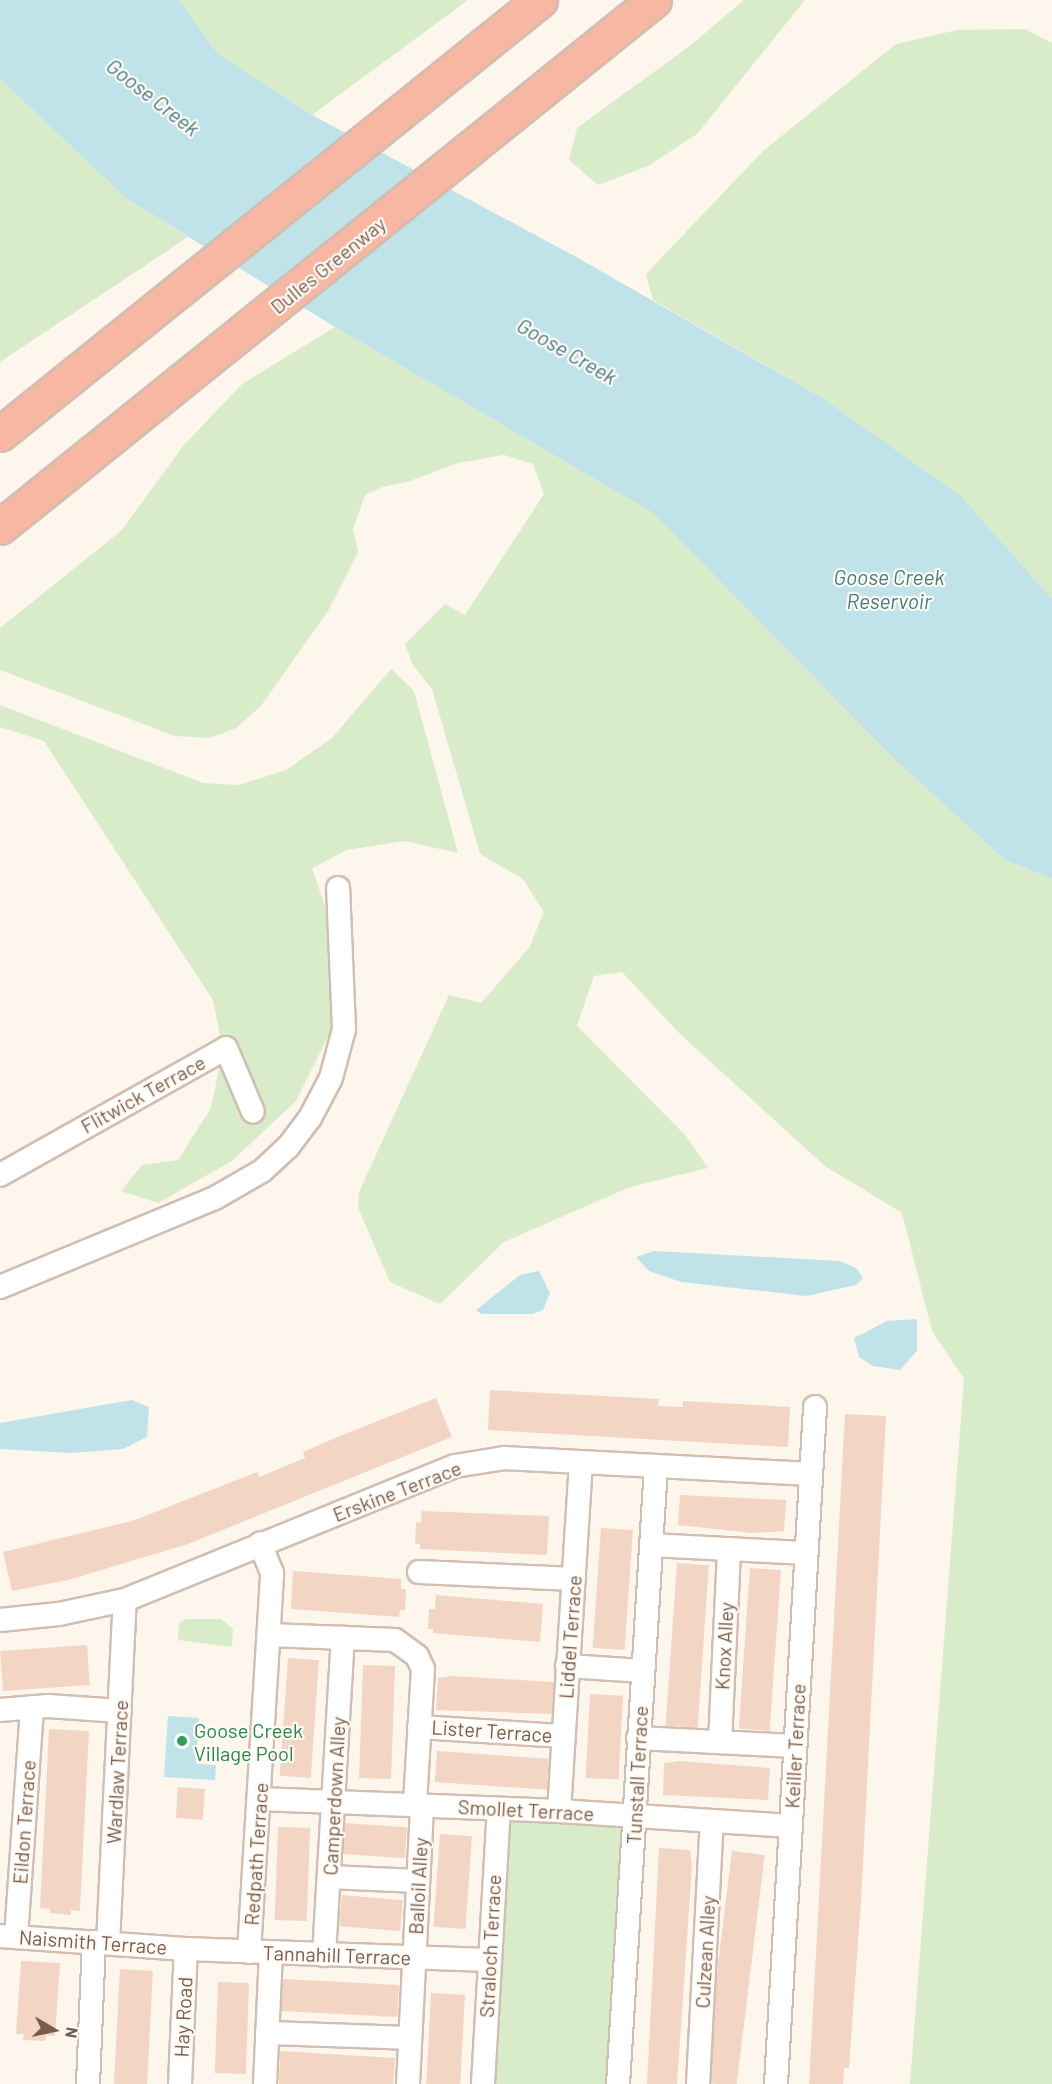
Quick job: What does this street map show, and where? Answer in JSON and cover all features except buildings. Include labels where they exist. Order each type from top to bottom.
[{"type":"highway","points":[[0,434],[540,0]]},
{"type":"highway","name":"Dulles Greenway","points":[[0,527],[150,409],[654,0]]},
{"type":"street","points":[[0,1287],[215,1198],[262,1171],[288,1147],[310,1118],[332,1078],[344,1029],[338,888]]},
{"type":"street","name":"Flitwick Terrace","points":[[0,1174],[226,1048],[253,1112]]},
{"type":"street","name":"Keiller Terrace","points":[[776,2084],[815,1407]]},
{"type":"street","name":"Erskine Terrace","points":[[0,1620],[58,1614],[125,1600],[455,1466],[505,1458],[810,1474]]},
{"type":"street","name":"Liddel Terrace","points":[[559,1811],[581,1463]]},
{"type":"street","name":"Tunstall Terrace","points":[[618,2084],[656,1467]]},
{"type":"street","name":"Redpath Terrace","points":[[260,1544],[272,1573],[260,1799],[260,1952]]},
{"type":"street","points":[[652,1545],[806,1553]]},
{"type":"street","name":"Knox Alley","points":[[720,1742],[729,1549]]},
{"type":"street","points":[[419,1572],[574,1579]]},
{"type":"street","name":"Wardlaw Terrace","points":[[88,2084],[120,1711],[125,1600]]},
{"type":"street","name":"Balloil Alley","points":[[269,1635],[395,1640],[417,1656],[423,1670],[419,1727],[418,1881],[408,2084]]},
{"type":"street","name":"Camperdown Alley","points":[[324,1954],[344,1638]]},
{"type":"street","points":[[567,1666],[643,1671]]},
{"type":"street","points":[[0,1710],[32,1708],[120,1711]]},
{"type":"street","name":"Eildon Terrace","points":[[8,1936],[32,1708]]},
{"type":"street","name":"Lister Terrace","points":[[419,1727],[564,1736]]},
{"type":"street","points":[[638,1738],[795,1746]]},
{"type":"street","name":"Smollet Terrace","points":[[260,1799],[559,1811],[791,1826]]},
{"type":"street","name":"Straloch Terrace","points":[[483,2084],[488,1960],[499,1809]]},
{"type":"street","name":"Culzean Alley","points":[[698,2084],[712,1821]]},
{"type":"street","points":[[329,1878],[418,1881]]},
{"type":"street","name":"Naismith Terrace","points":[[8,1936],[186,1949]]},
{"type":"street","name":"Tannahill Terrace","points":[[186,1949],[488,1960]]},
{"type":"street","name":"Hay Road","points":[[180,2084],[186,1949]]},
{"type":"street","points":[[260,1952],[267,2033],[265,2084]]},
{"type":"street","points":[[267,2033],[410,2038]]},
{"type":"green space","points":[[179,0],[468,0],[312,115],[218,54]]},
{"type":"green space","points":[[744,0],[805,0],[697,134],[648,166],[598,185],[569,160],[577,128],[691,45]]},
{"type":"green space","points":[[1025,29],[1052,43],[1052,599],[961,496],[821,397],[653,300],[646,274],[763,151],[896,44],[957,30]]},
{"type":"green space","points":[[0,79],[127,199],[188,237],[0,362]]},
{"type":"green space","points":[[335,327],[653,513],[892,757],[1004,859],[1052,879],[1052,2084],[910,2084],[964,1379],[932,1331],[902,1213],[825,1166],[680,1034],[622,972],[594,976],[577,1026],[686,1136],[708,1168],[630,1187],[504,1242],[440,1304],[390,1282],[358,1208],[359,1192],[449,995],[481,1003],[529,948],[544,912],[523,879],[480,854],[432,689],[413,665],[405,644],[445,604],[465,615],[544,494],[533,464],[504,455],[458,463],[407,482],[382,487],[365,495],[353,529],[358,552],[328,611],[261,706],[236,728],[210,738],[175,736],[0,670],[0,628],[122,530],[183,446],[242,384]]},
{"type":"green space","points":[[391,669],[414,691],[458,853],[404,841],[347,850],[312,868],[329,918],[333,1027],[296,1101],[232,1161],[158,1203],[121,1191],[142,1165],[178,1160],[211,1108],[223,1050],[213,1000],[44,741],[0,727],[0,705],[203,783],[239,785],[286,770],[332,738]]},
{"type":"green space","points":[[186,1619],[221,1619],[233,1629],[232,1647],[178,1640],[179,1623]]},
{"type":"green space","points":[[499,1809],[634,1816],[620,2084],[485,2084]]},
{"type":"water","name":"Goose Creek Reservoir","points":[[0,0],[179,0],[218,54],[312,115],[578,258],[821,397],[961,496],[1052,599],[1052,879],[1004,859],[892,757],[653,513],[335,327],[127,199],[0,79]]},
{"type":"water","points":[[654,1251],[839,1261],[856,1268],[863,1278],[856,1285],[806,1296],[681,1282],[649,1271],[636,1257]]},
{"type":"water","points":[[539,1271],[550,1293],[543,1310],[532,1314],[481,1314],[476,1310],[520,1275]]},
{"type":"water","points":[[917,1319],[917,1351],[900,1370],[873,1366],[859,1357],[854,1338],[887,1321]]},
{"type":"water","points":[[132,1400],[149,1407],[147,1437],[123,1449],[71,1453],[0,1449],[0,1423]]},
{"type":"water","name":"Goose Creek Village Pool","points":[[168,1716],[199,1718],[196,1764],[216,1765],[215,1780],[164,1777]]},
{"type":"place","name":"Goose Creek Village Pool","points":[[182,1741]]},
{"type":"water label","name":"Goose Creek","points":[[153,97]]},
{"type":"water label","name":"Goose Creek","points":[[567,351]]}]
